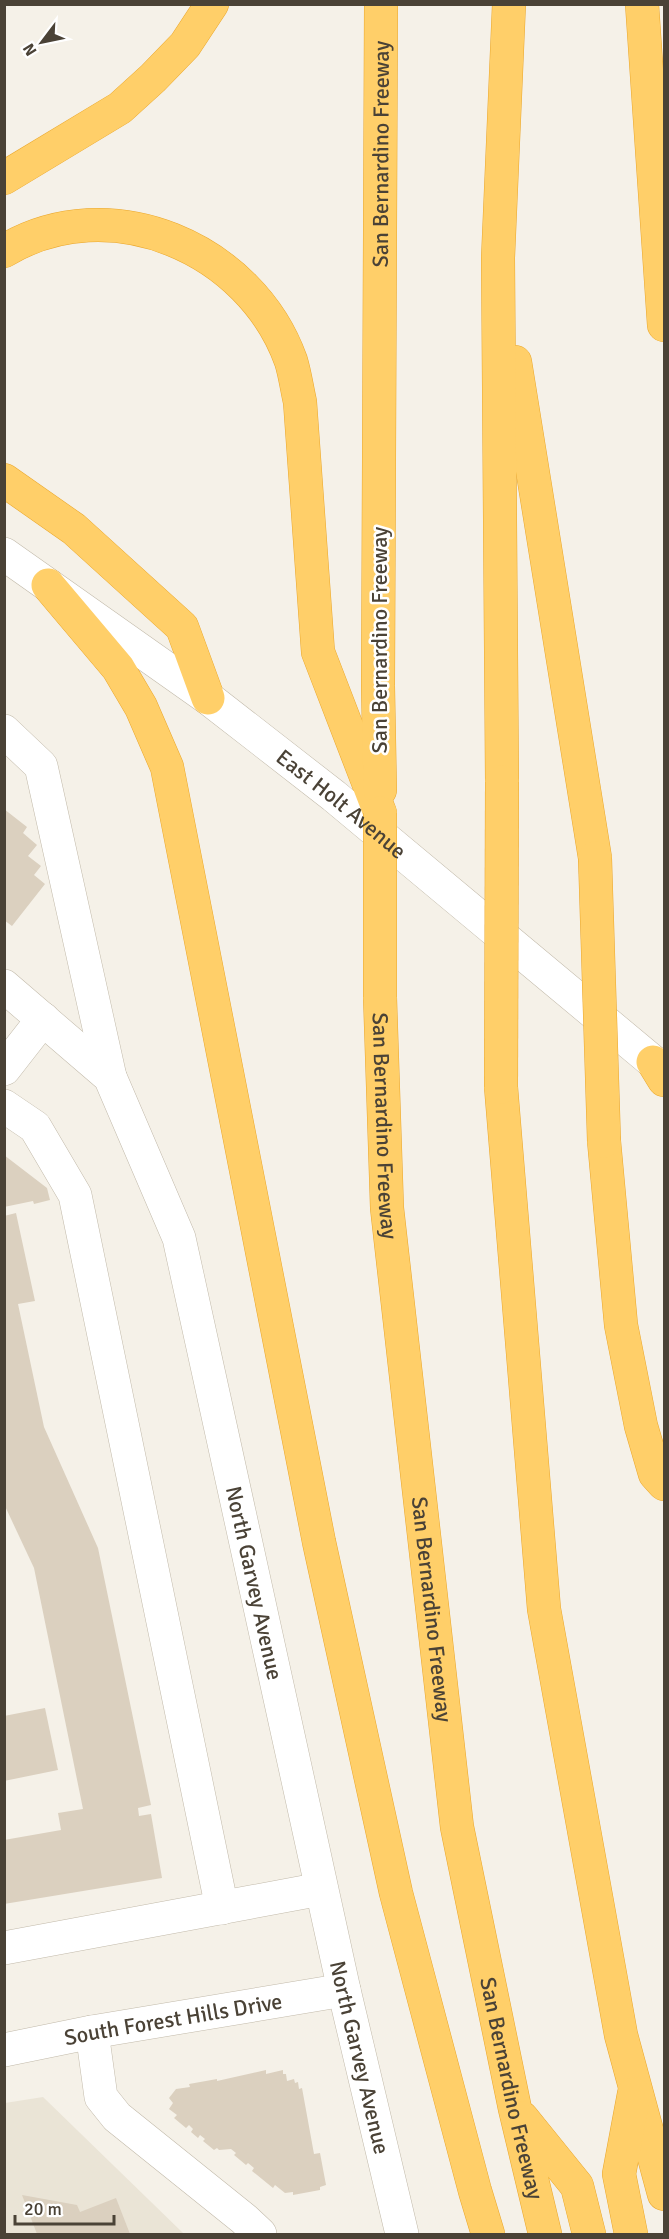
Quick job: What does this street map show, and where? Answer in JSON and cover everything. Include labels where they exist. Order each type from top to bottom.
[{"type":"highway","points":[[4,178],[120,108],[185,45],[212,4]]},
{"type":"highway","name":"San Bernardino Freeway","points":[[381,4],[378,686],[380,997],[387,1208],[457,1827],[515,2109],[545,2235]]},
{"type":"highway","points":[[509,4],[498,258],[502,782],[501,1087],[544,1609],[621,2035],[636,2083],[664,2194]]},
{"type":"highway","points":[[642,4],[664,325]]},
{"type":"highway","points":[[4,251],[33,238],[68,228],[105,225],[130,227],[163,234],[198,251],[223,269],[251,296],[274,326],[291,361],[300,402],[318,652],[380,813]]},
{"type":"highway","points":[[498,258],[595,858],[604,1141],[621,1325],[641,1426],[655,1474],[664,1484]]},
{"type":"highway","points":[[4,480],[74,529],[182,627],[208,698]]},
{"type":"highway","points":[[48,585],[118,668],[141,707],[167,767],[317,1531],[396,1893],[488,2235]]},
{"type":"highway","points":[[631,2235],[619,2174],[636,2083]]},
{"type":"highway","points":[[515,2109],[577,2186],[589,2235]]},
{"type":"street","name":"East Holt Avenue","points":[[4,554],[208,698],[334,796],[661,1071]]},
{"type":"street","points":[[4,731],[41,766],[110,1077]]},
{"type":"street","name":"North Garvey Avenue","points":[[4,986],[110,1077],[179,1238],[321,1889],[402,2235]]},
{"type":"street","points":[[4,1069],[43,1019]]},
{"type":"street","points":[[4,1106],[35,1127],[75,1195],[222,1908]]},
{"type":"street","points":[[4,1948],[321,1889]]},
{"type":"street","name":"South Forest Hills Drive","points":[[4,2050],[92,2032],[344,1990]]},
{"type":"street","points":[[92,2032],[101,2097],[117,2117],[244,2219],[260,2235]]},
{"type":"shaded area","points":[[43,2097],[184,2234],[5,2234],[5,2103]]},
{"type":"building","points":[[4,809],[27,827],[23,833],[37,845],[28,856],[41,866],[34,875],[45,884],[12,926],[4,920]]},
{"type":"building","points":[[4,1155],[47,1188],[50,1200],[4,1207]]},
{"type":"building","points":[[16,1213],[35,1301],[18,1304],[44,1427],[98,1548],[151,1805],[138,1808],[139,1816],[151,1814],[162,1878],[4,1904],[4,1840],[61,1830],[58,1813],[83,1809],[34,1568],[4,1504],[4,1216]]},
{"type":"building","points":[[45,1708],[58,1770],[4,1781],[4,1716]]},
{"type":"building","points":[[266,2070],[266,2074],[283,2070],[287,2081],[294,2079],[295,2083],[298,2082],[299,2089],[302,2088],[314,2154],[320,2153],[326,2185],[320,2187],[320,2190],[293,2195],[293,2192],[285,2193],[275,2185],[273,2188],[252,2171],[254,2168],[248,2163],[246,2165],[234,2155],[236,2153],[231,2149],[219,2150],[217,2148],[214,2150],[203,2141],[205,2139],[200,2135],[198,2138],[191,2132],[193,2129],[189,2125],[186,2128],[174,2118],[177,2115],[169,2109],[173,2103],[169,2098],[176,2089],[190,2087],[189,2084],[217,2079],[217,2081]]},
{"type":"building","points":[[22,2195],[77,2205],[80,2212],[116,2198],[130,2234],[37,2234]]}]
